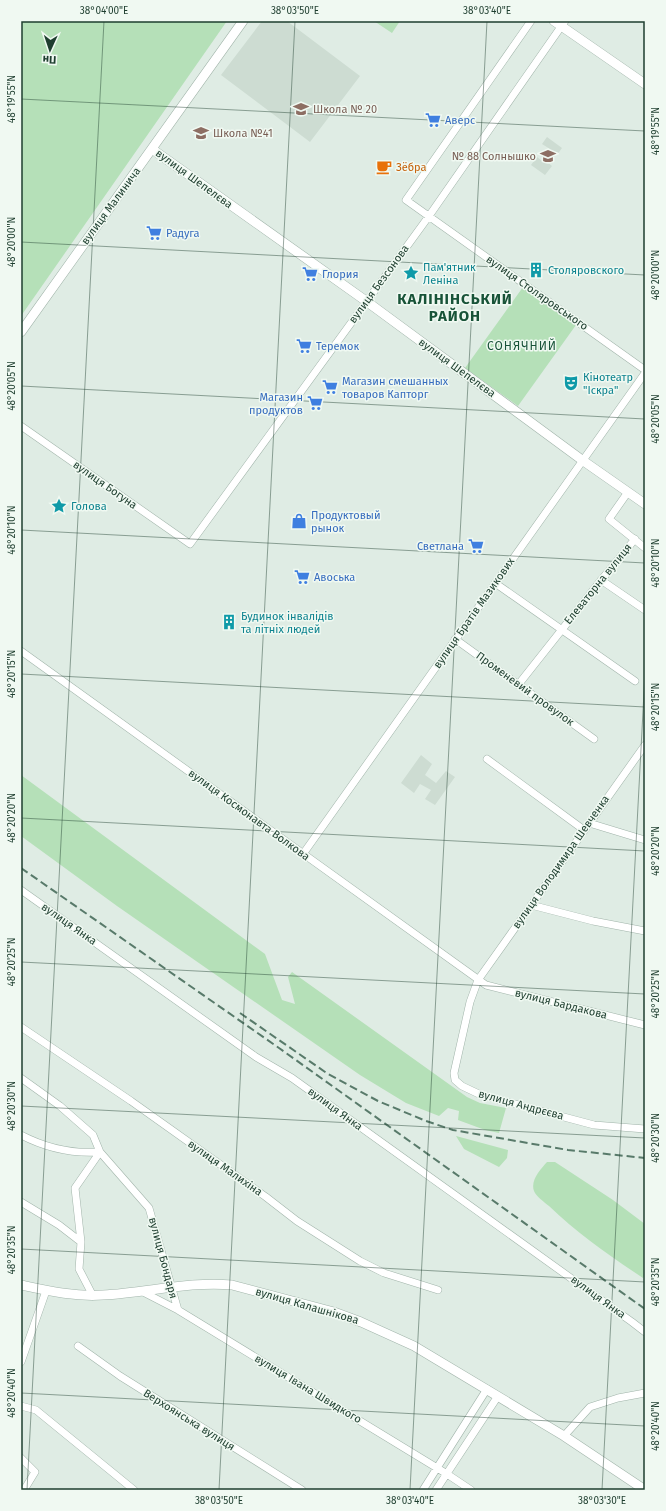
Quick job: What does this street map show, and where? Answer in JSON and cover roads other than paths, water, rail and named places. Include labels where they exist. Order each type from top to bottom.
[{"type":"street","name":"вулиця Малинича","points":[[21,332],[243,21]]},
{"type":"street","name":"вулиця Столяровського","points":[[531,21],[406,200],[645,370]]},
{"type":"street","points":[[560,23],[645,84]]},
{"type":"street","name":"вулиця Безсонова","points":[[190,544],[429,216],[560,23]]},
{"type":"street","name":"вулиця Шепелєва","points":[[152,149],[366,301],[582,460],[645,504]]},
{"type":"street","name":"вулиця Братів Мазикових","points":[[303,854],[645,373]]},
{"type":"street","name":"вулиця Богуна","points":[[21,426],[190,544]]},
{"type":"street","points":[[628,492],[609,519],[645,548]]},
{"type":"street","name":"Елеваторна вулиця","points":[[518,685],[635,539]]},
{"type":"street","points":[[601,580],[645,610]]},
{"type":"street","name":"Елеваторна вулиця","points":[[495,583],[635,681]]},
{"type":"street","name":"Променевий провулок","points":[[455,639],[594,739]]},
{"type":"street","name":"вулиця Космонавта Волкова","points":[[21,651],[478,980]]},
{"type":"street","name":"вулиця Володимира Шевченка","points":[[478,980],[645,745]]},
{"type":"street","points":[[487,759],[584,830]]},
{"type":"street","points":[[589,823],[645,840]]},
{"type":"street","name":"вулиця Янка","points":[[21,890],[256,1057],[292,1078],[645,1332]]},
{"type":"street","points":[[531,905],[593,921],[645,931]]},
{"type":"street","name":"вулиця Бардакова","points":[[478,980],[493,988],[645,1025]]},
{"type":"street","name":"вулиця Андрєєва","points":[[478,980],[470,1002],[454,1072],[455,1080],[462,1086],[481,1096],[594,1125],[645,1129]]},
{"type":"street","name":"вулиця Малихіна","points":[[21,1027],[138,1106],[266,1197],[297,1221],[346,1253],[384,1273],[438,1290]]},
{"type":"street","name":"вулиця Бондаря","points":[[21,1078],[60,1106],[93,1135],[100,1152],[149,1208],[178,1310]]},
{"type":"street","points":[[21,1135],[32,1141],[56,1149],[71,1152],[100,1152]]},
{"type":"street","points":[[93,1296],[79,1269],[81,1242],[76,1188],[100,1152]]},
{"type":"street","points":[[21,1202],[60,1225],[81,1242]]},
{"type":"street","name":"вулиця Калашнікова","points":[[21,1285],[63,1294],[93,1296],[143,1292],[201,1284],[232,1285],[334,1312],[361,1322],[414,1346],[564,1436],[645,1490]]},
{"type":"street","points":[[21,1362],[46,1291]]},
{"type":"street","name":"вулиця Івана Швидкого","points":[[143,1292],[178,1310],[471,1490]]},
{"type":"street","name":"Верхоянська вулиця","points":[[78,1346],[120,1376],[302,1490]]},
{"type":"street","points":[[423,1490],[487,1389]]},
{"type":"street","points":[[564,1436],[590,1407],[618,1398],[645,1393]]},
{"type":"street","points":[[436,1490],[498,1396]]},
{"type":"street","points":[[21,1406],[36,1410],[134,1490]]},
{"type":"street","points":[[21,1458],[35,1472],[24,1490]]},
{"type":"railway","points":[[21,868],[279,1048],[645,1309]]},
{"type":"railway","points":[[240,1013],[328,1074],[378,1101],[426,1121],[453,1130],[568,1150],[645,1158]]},
{"type":"place","name":"Школа № 20","points":[[301,109]]},
{"type":"place","name":"Аверс","points":[[433,120]]},
{"type":"place","name":"Школа №41","points":[[201,133]]},
{"type":"place","name":"№ 88 Солнышко","points":[[548,156]]},
{"type":"place","name":"Зёбра","points":[[384,167]]},
{"type":"place","name":"Радуга","points":[[154,233]]},
{"type":"place","name":"Столяровского","points":[[536,270]]},
{"type":"place","name":"Пам'ятник Леніна","points":[[411,273]]},
{"type":"place","name":"Глория","points":[[310,274]]},
{"type":"place","name":"Теремок","points":[[304,346]]},
{"type":"place","name":"Кінотеатр \"Іскра\"","points":[[571,383]]},
{"type":"place","name":"Магазин смешанных товаров Капторг","points":[[330,387]]},
{"type":"place","name":"Магазин продуктов","points":[[315,403]]},
{"type":"place","name":"Голова","points":[[59,506]]},
{"type":"place","name":"Продуктовый рынок","points":[[299,521]]},
{"type":"place","name":"Светлана","points":[[476,546]]},
{"type":"place","name":"Авоська","points":[[302,577]]},
{"type":"place","name":"Будинок інвалідів та літніх людей","points":[[229,622]]},
{"type":"district","name":"КАЛІНІНСЬКИЙ РАЙОН","points":[[455,308]]},
{"type":"district","name":"СОНЯЧНИЙ","points":[[522,346]]}]
